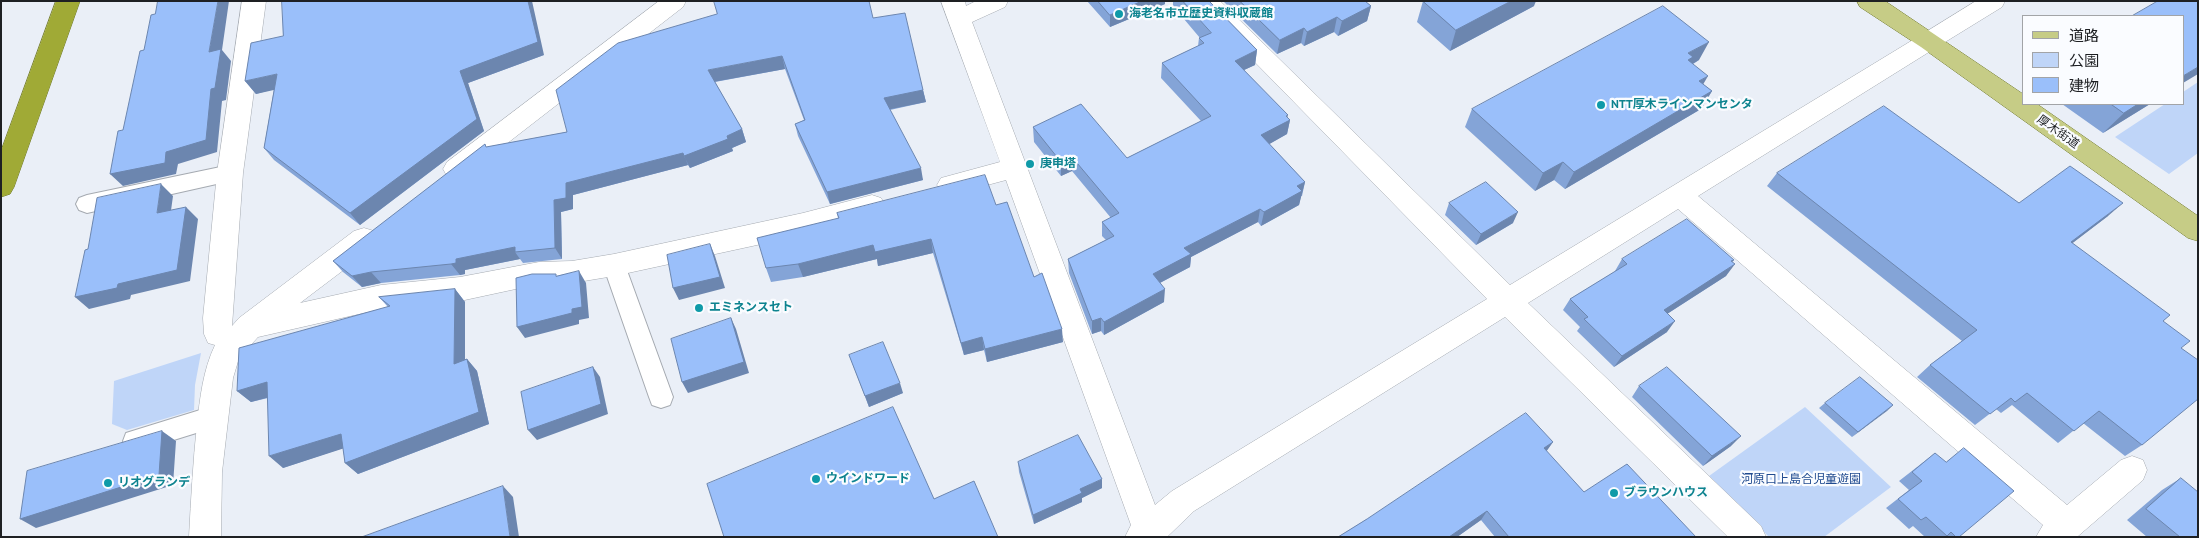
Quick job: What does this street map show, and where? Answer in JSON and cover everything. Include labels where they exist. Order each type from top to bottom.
[{"type":"highway","points":[[1,187],[68,1]]},
{"type":"main road","name":"厚木街道","points":[[1868,1],[1929,41],[2198,230]]},
{"type":"street","points":[[254,1],[230,173],[217,318],[218,334],[242,334],[381,297],[460,289],[539,273],[572,272],[614,265],[802,224],[898,198]]},
{"type":"street","points":[[438,182],[675,1]]},
{"type":"street","points":[[997,1],[956,10],[1147,535],[1183,502],[1994,1]]},
{"type":"street","points":[[1206,1],[1509,302],[1750,537]]},
{"type":"street","points":[[927,191],[1014,168]]},
{"type":"street","points":[[1680,196],[2060,531],[2132,470]]},
{"type":"street","points":[[205,537],[207,472],[213,417],[218,378],[226,352],[242,334],[383,224]]},
{"type":"lane","points":[[87,204],[230,173]]},
{"type":"lane","points":[[614,265],[662,398]]},
{"type":"lane","points":[[111,448],[213,417]]},
{"type":"green space","points":[[2198,82],[2198,153],[2169,174],[2115,137],[2163,105],[2184,105],[2184,91]]},
{"type":"green space","points":[[201,353],[195,385],[194,410],[127,430],[112,424],[114,381]]},
{"type":"green space","name":"河原口上島合児童遊園","points":[[1805,407],[1891,487],[1824,537],[1769,537],[1709,476]]},
{"type":"building","points":[[158,1],[218,1],[209,52],[221,49],[215,88],[211,89],[206,140],[166,152],[165,163],[110,174],[118,131],[123,130],[140,51],[144,50],[151,15],[155,14]]},
{"type":"building","points":[[282,1],[528,1],[538,42],[460,71],[477,119],[350,213],[264,148],[277,74],[245,81],[251,43],[283,36]]},
{"type":"building","points":[[714,1],[869,1],[873,18],[905,13],[923,90],[884,98],[921,168],[827,192],[795,124],[805,120],[782,56],[708,70],[742,129],[727,136],[728,139],[684,156],[683,153],[566,183],[566,198],[554,200],[555,248],[515,252],[515,247],[456,259],[456,263],[451,264],[371,272],[352,276],[333,261],[485,144],[486,147],[567,132],[556,90],[618,43],[717,14]]},
{"type":"building","points":[[1098,1],[1142,1],[1110,15]]},
{"type":"building","points":[[1183,1],[1209,1],[1257,50],[1235,61],[1288,115],[1286,116],[1290,120],[1261,135],[1305,182],[1297,186],[1302,191],[1264,212],[1260,209],[1184,248],[1191,254],[1153,274],[1165,289],[1104,322],[1101,318],[1092,321],[1068,259],[1114,236],[1102,222],[1119,213],[1072,157],[1061,162],[1033,127],[1081,104],[1127,158],[1211,116],[1162,63],[1204,43],[1199,38],[1211,33]]},
{"type":"building","points":[[1240,1],[1365,1],[1371,6],[1342,21],[1337,17],[1307,32],[1304,28],[1280,40]]},
{"type":"building","points":[[1423,1],[1511,1],[1456,30]]},
{"type":"building","points":[[2158,1],[2198,1],[2198,67],[2184,75],[2184,15],[2134,15]]},
{"type":"building","name":"NTT厚木ラインマンセンタ","points":[[1663,6],[1709,42],[1688,53],[1693,57],[1688,60],[1708,76],[1699,81],[1712,91],[1574,172],[1563,162],[1543,173],[1472,109]]},
{"type":"building","points":[[2112,105],[2136,105],[2124,113]]},
{"type":"building","points":[[1884,106],[2019,203],[2070,166],[2123,203],[2071,242],[2170,315],[2163,321],[2190,341],[2181,348],[2198,360],[2198,399],[2142,445],[2099,411],[2074,431],[2027,393],[2015,402],[2011,398],[1990,414],[1930,365],[1977,330],[1777,173]]},
{"type":"building","points":[[985,175],[996,205],[1007,202],[1034,277],[1042,273],[1062,329],[985,349],[982,337],[961,343],[931,239],[875,252],[873,245],[798,264],[766,268],[757,238],[839,218],[837,213]]},
{"type":"building","points":[[1486,182],[1518,212],[1481,234],[1449,203]]},
{"type":"building","points":[[161,184],[157,213],[186,207],[177,270],[118,284],[117,288],[75,297],[85,250],[88,249],[97,198]]},
{"type":"building","points":[[1687,219],[1734,260],[1731,261],[1735,264],[1664,310],[1675,321],[1622,356],[1584,319],[1588,317],[1570,299],[1627,264],[1622,259]]},
{"type":"building","points":[[710,244],[720,277],[673,288],[667,255]]},
{"type":"building","points":[[579,271],[582,307],[572,309],[572,313],[517,327],[516,278],[532,274],[556,274],[556,276]]},
{"type":"building","points":[[455,289],[454,364],[467,359],[479,412],[345,463],[341,434],[269,456],[267,382],[237,391],[239,348],[390,306],[379,297]]},
{"type":"building","points":[[731,318],[744,362],[682,382],[671,339]]},
{"type":"building","points":[[883,342],[900,383],[865,396],[849,355]]},
{"type":"building","points":[[593,367],[601,404],[528,430],[521,392]]},
{"type":"building","points":[[1667,367],[1741,436],[1712,456],[1639,386]]},
{"type":"building","points":[[1860,377],[1893,405],[1858,432],[1825,403]]},
{"type":"building","points":[[893,407],[934,499],[974,481],[998,537],[724,537],[707,484]]},
{"type":"building","points":[[1526,413],[1553,442],[1544,448],[1584,492],[1627,464],[1696,537],[1509,537],[1487,511],[1449,537],[1338,537],[1367,519]]},
{"type":"building","name":"リオグランデ","points":[[162,431],[159,475],[20,519],[27,471]]},
{"type":"building","points":[[1078,435],[1102,479],[1080,489],[1082,493],[1033,515],[1018,462]]},
{"type":"building","points":[[1964,448],[2014,491],[1959,537],[1956,537],[1951,532],[1947,536],[1926,517],[1921,520],[1898,499],[1922,481],[1912,472],[1935,453],[1946,462]]},
{"type":"building","points":[[2181,478],[2198,492],[2198,537],[2180,537],[2146,509]]},
{"type":"building","points":[[503,486],[510,537],[362,537]]},
{"type":"place","name":"海老名市立歴史資料収蔵館","points":[[1119,14]]},
{"type":"place","name":"NTT厚木ラインマンセンタ","points":[[1601,105]]},
{"type":"place","name":"庚申塔","points":[[1030,164]]},
{"type":"place","name":"エミネンスセト","points":[[699,308]]},
{"type":"place","name":"ウインドワード","points":[[816,479]]},
{"type":"place","name":"リオグランデ","points":[[108,483]]},
{"type":"place","name":"ブラウンハウス","points":[[1614,493]]}]
